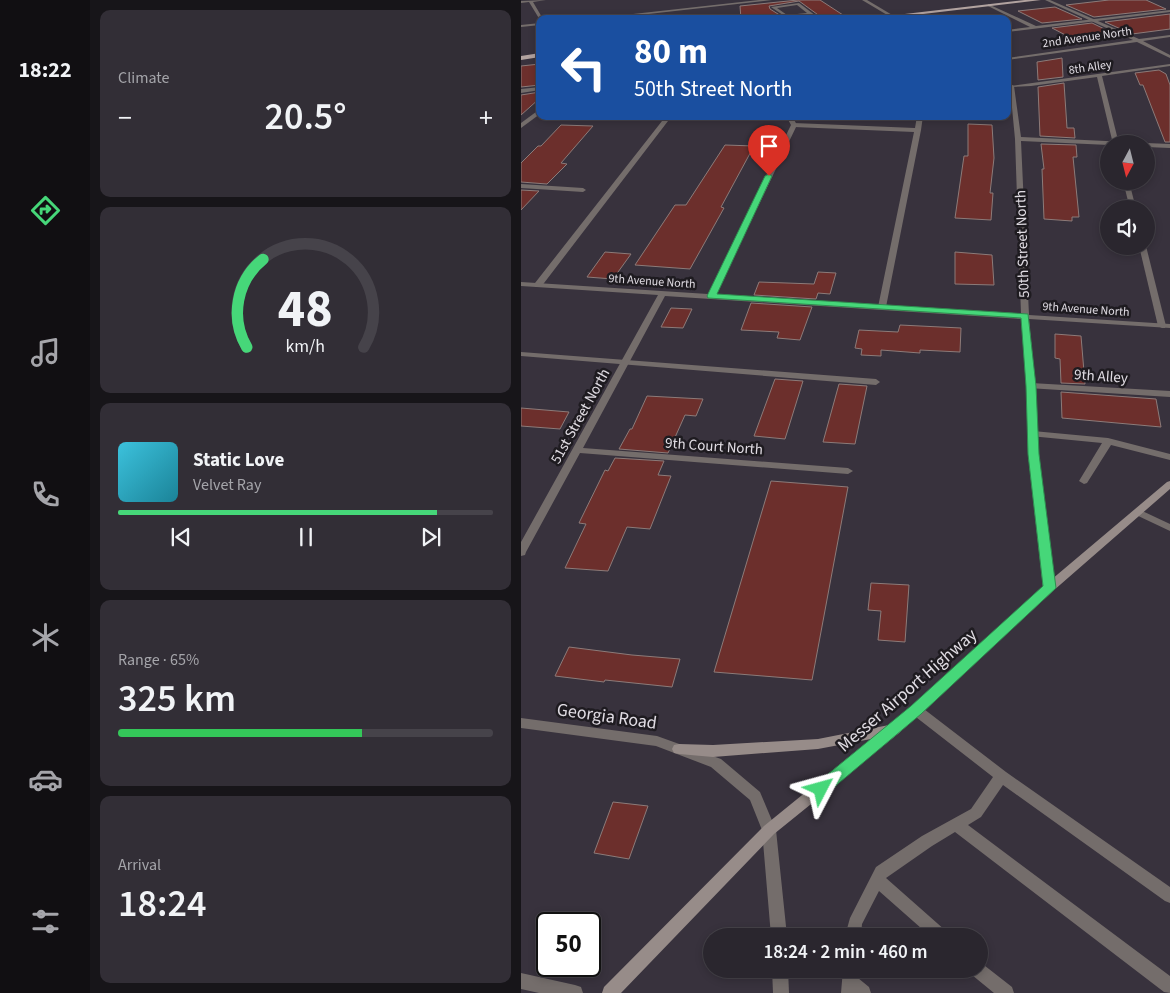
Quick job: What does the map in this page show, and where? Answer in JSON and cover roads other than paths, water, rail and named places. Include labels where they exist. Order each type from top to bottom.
[{"type":"main road","points":[[900,15],[1039,0]]},
{"type":"main road","points":[[521,58],[536,56]]},
{"type":"main road","name":"Messer Airport Highway","points":[[610,993],[769,830],[895,729],[1049,588],[1170,484]]},
{"type":"main road","points":[[679,749],[713,751],[818,744],[895,729]]},
{"type":"street","points":[[521,2],[544,0]]},
{"type":"street","points":[[628,15],[770,0]]},
{"type":"street","points":[[864,0],[889,15]]},
{"type":"street","points":[[1047,0],[1137,40],[1170,58]]},
{"type":"street","points":[[530,1],[539,15]]},
{"type":"street","points":[[785,15],[773,7],[798,4],[811,14]]},
{"type":"street","points":[[989,5],[1010,15]]},
{"type":"street","points":[[1011,30],[1170,11]]},
{"type":"street","points":[[798,15],[811,14]]},
{"type":"street","points":[[1011,16],[1035,27]]},
{"type":"street","points":[[521,26],[536,24]]},
{"type":"street","name":"2nd Avenue North","points":[[1011,58],[1170,36]]},
{"type":"street","name":"8th Alley","points":[[1011,84],[1099,75],[1170,65]]},
{"type":"street","points":[[1099,75],[1114,135]]},
{"type":"street","points":[[521,90],[536,88]]},
{"type":"street","name":"50th Street North","points":[[1011,91],[1018,138],[1033,454],[1049,588]]},
{"type":"street","points":[[521,126],[536,114]]},
{"type":"street","points":[[538,285],[665,121],[664,120]]},
{"type":"street","points":[[792,120],[794,124]]},
{"type":"street","points":[[882,307],[919,120]]},
{"type":"street","points":[[794,124],[918,130]]},
{"type":"street","points":[[711,296],[794,124]]},
{"type":"street","points":[[1018,138],[1100,143]]},
{"type":"street","points":[[1155,145],[1170,146]]},
{"type":"street","points":[[521,186],[583,190]]},
{"type":"street","points":[[1145,255],[1166,326]]},
{"type":"street","name":"9th Avenue North","points":[[521,284],[1166,326]]},
{"type":"street","name":"51st Street North","points":[[521,552],[663,293]]},
{"type":"street","points":[[521,354],[876,382]]},
{"type":"street","name":"9th Alley","points":[[1031,386],[1170,394]]},
{"type":"street","points":[[1033,434],[1108,441],[1170,457]]},
{"type":"street","points":[[1084,481],[1108,441]]},
{"type":"street","name":"9th Court North","points":[[577,450],[848,471]]},
{"type":"street","points":[[1138,512],[1170,528]]},
{"type":"street","points":[[916,710],[1001,776],[1170,896]]},
{"type":"street","name":"Georgia Road","points":[[521,723],[657,740],[716,763],[755,796],[769,830]]},
{"type":"street","points":[[854,928],[881,872],[927,841],[976,813],[1001,776]]},
{"type":"street","points":[[957,824],[1170,986]]},
{"type":"street","points":[[769,830],[778,928]]},
{"type":"street","points":[[877,880],[932,928]]},
{"type":"street","points":[[780,978],[781,993]]},
{"type":"street","points":[[988,978],[1006,993]]},
{"type":"street","points":[[521,981],[575,993]]},
{"type":"street","points":[[850,981],[863,993]]}]
